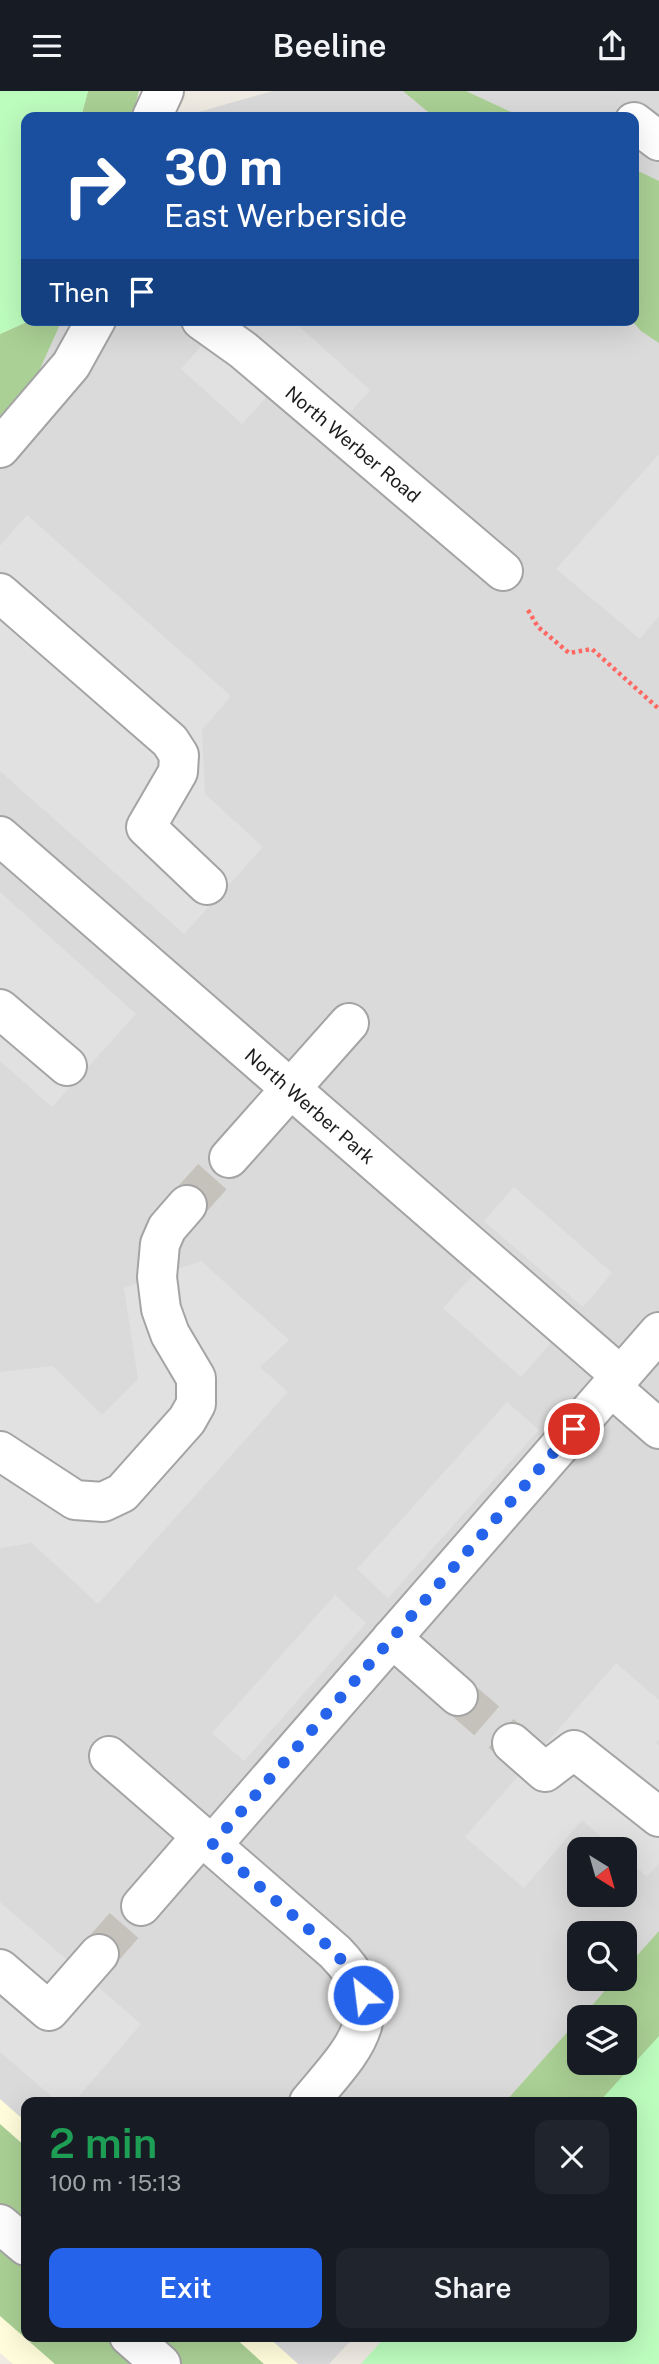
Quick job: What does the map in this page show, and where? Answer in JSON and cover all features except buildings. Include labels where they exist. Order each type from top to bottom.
[{"type":"street","points":[[154,112],[164,91]]},
{"type":"street","points":[[639,126],[659,141]]},
{"type":"street","points":[[0,447],[71,365],[93,326]]},
{"type":"street","name":"North Werber Road","points":[[209,326],[243,350],[503,571]]},
{"type":"street","points":[[0,593],[170,741],[179,755],[178,772],[146,827],[207,885]]},
{"type":"street","name":"North Werber Park","points":[[0,836],[290,1088],[616,1381],[659,1429]]},
{"type":"street","points":[[0,1009],[67,1066]]},
{"type":"street","points":[[229,1158],[349,1023]]},
{"type":"street","points":[[0,1451],[75,1500],[103,1502],[122,1493],[187,1420],[196,1404],[195,1378],[170,1334],[162,1309],[157,1277],[160,1244],[167,1228],[187,1205]]},
{"type":"street","points":[[141,1906],[206,1841],[392,1638],[659,1332]]},
{"type":"street","points":[[392,1638],[458,1696]]},
{"type":"street","points":[[512,1743],[545,1772],[574,1750],[659,1817]]},
{"type":"street","points":[[109,1756],[335,1952],[361,1987],[365,2013],[361,2032],[342,2062],[313,2097]]},
{"type":"street","points":[[0,1969],[49,2011],[99,1954]]},
{"type":"street","points":[[0,2224],[21,2242]]},
{"type":"street","points":[[136,2342],[161,2364]]},
{"type":"path","points":[[538,627],[569,653],[592,649],[659,709]]},
{"type":"shaded area","points":[[273,91],[659,91],[659,2003],[637,2013],[637,2005],[567,2005],[567,2075],[576,2075],[570,2097],[21,2097],[21,2119],[0,2100],[0,389],[44,326],[639,326],[639,112],[199,112]]},
{"type":"shaded area","points":[[219,326],[299,326],[370,390],[334,431],[279,383],[242,424],[181,369]]},
{"type":"shaded area","points":[[659,454],[659,616],[640,639],[556,569]]},
{"type":"shaded area","points":[[27,515],[231,696],[202,730],[205,794],[263,847],[184,934],[0,771],[0,546]]},
{"type":"shaded area","points":[[0,892],[136,1014],[52,1107],[0,1061]]},
{"type":"shaded area","points":[[514,1187],[612,1273],[583,1307],[484,1221]]},
{"type":"shaded area","points":[[201,1261],[289,1340],[260,1367],[288,1392],[98,1604],[32,1543],[0,1548],[0,1372],[53,1366],[102,1415],[138,1379],[124,1288]]},
{"type":"shaded area","points":[[473,1275],[551,1343],[521,1377],[443,1308]]},
{"type":"shaded area","points":[[507,1402],[539,1430],[388,1598],[357,1569]]},
{"type":"shaded area","points":[[335,1595],[366,1623],[244,1761],[212,1733]]},
{"type":"shaded area","points":[[616,1663],[659,1700],[659,1739],[656,1743],[659,1746],[659,1863],[647,1877],[637,1868],[637,1837],[601,1837],[582,1820],[524,1888],[465,1837]]},
{"type":"shaded area","points":[[0,1902],[141,2024],[78,2097],[52,2097],[0,2052]]},
{"type":"shaded area","points":[[0,2099],[21,2118],[21,2342],[274,2342],[298,2364],[13,2364],[0,2353]]},
{"type":"shaded area","points":[[274,2342],[349,2342],[329,2364],[298,2364]]},
{"type":"green space","points":[[0,91],[88,91],[82,112],[21,112],[21,325],[0,334]]},
{"type":"green space","points":[[88,91],[139,91],[133,112],[82,112]]},
{"type":"green space","points":[[403,91],[466,91],[511,112],[428,112]]},
{"type":"green space","points":[[639,171],[659,181],[659,343],[636,326],[639,326]]},
{"type":"green space","points":[[21,325],[59,326],[34,382],[0,416],[0,334]]},
{"type":"green space","points":[[659,1931],[659,2185],[637,2117],[637,2097],[509,2097],[567,2032],[567,2075],[637,2075],[637,2005],[592,2005],[605,1991],[637,1991],[637,1956]]},
{"type":"green space","points":[[659,2036],[659,2364],[361,2364],[381,2342],[637,2342],[637,2097],[604,2097],[624,2075],[637,2075],[637,2060]]},
{"type":"green space","points":[[0,2124],[21,2143],[21,2334],[0,2316]]},
{"type":"green space","points":[[30,2342],[240,2342],[264,2364],[55,2364]]},
{"type":"tunnel","points":[[187,1205],[229,1158]]},
{"type":"tunnel","points":[[458,1696],[512,1743]]},
{"type":"tunnel","points":[[99,1954],[141,1906]]},
{"type":"route","points":[[363,1995],[355,1977],[335,1952],[212,1845],[574,1429]]}]
